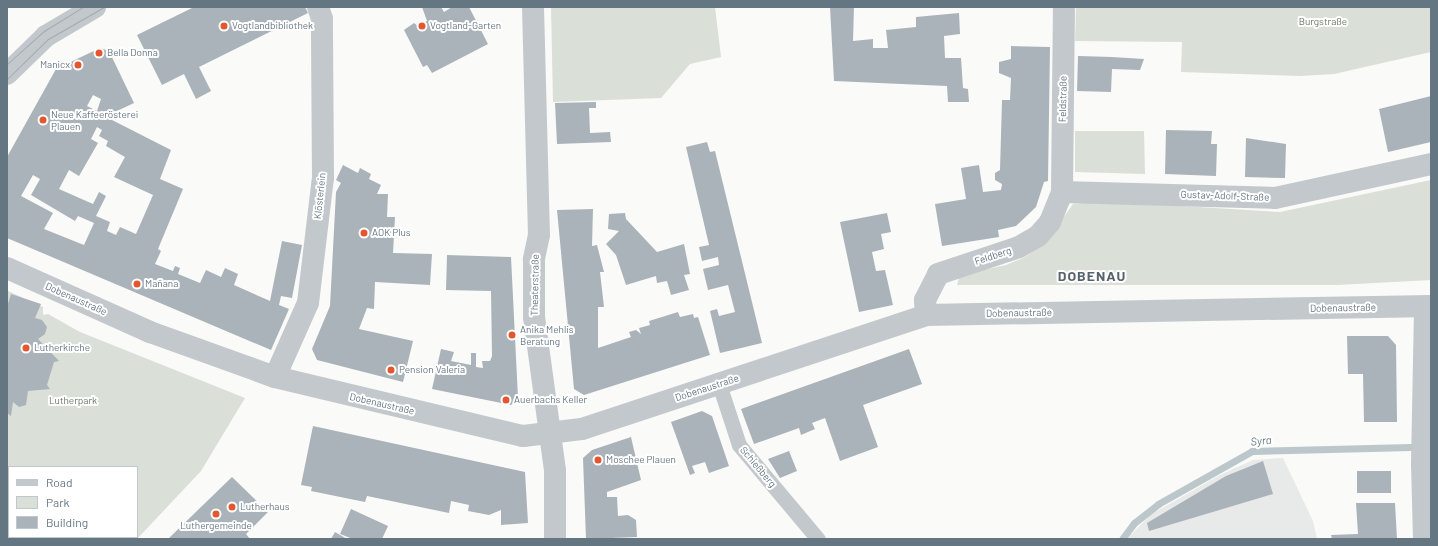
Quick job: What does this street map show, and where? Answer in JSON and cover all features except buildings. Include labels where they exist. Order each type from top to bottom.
[{"type":"street","points":[[7,74],[46,36],[94,7]]},
{"type":"street","name":"Klösterlein","points":[[275,377],[308,303],[322,186],[322,19],[318,7]]},
{"type":"street","name":"Theaterstraße","points":[[533,7],[539,236],[534,259],[534,317],[555,471],[556,539]]},
{"type":"street","name":"Feldstraße","points":[[1062,192],[1064,7]]},
{"type":"street","name":"Gustav-Adolf-Straße","points":[[1062,192],[1275,198],[1431,164]]},
{"type":"street","name":"Feldberg","points":[[926,315],[925,300],[938,274],[1019,247],[1038,236],[1050,222],[1062,192]]},
{"type":"street","name":"Dobenaustraße","points":[[7,268],[150,332],[275,377],[523,436],[550,435],[582,429],[926,315],[1428,306]]},
{"type":"street","points":[[1424,539],[1422,465],[1428,306]]},
{"type":"lane","name":"Schießberg","points":[[719,384],[739,445],[818,539]]},
{"type":"shaded area","points":[[1283,458],[1313,521],[1317,539],[1127,539],[1150,515],[1220,475],[1253,460]]},
{"type":"green space","points":[[551,7],[715,7],[721,57],[690,64],[661,98],[553,102]]},
{"type":"green space","name":"Burgstraße","points":[[1076,7],[1431,7],[1431,52],[1334,74],[1300,76],[1181,72],[1182,42],[1075,41]]},
{"type":"green space","points":[[1075,131],[1144,131],[1145,174],[1075,172]]},
{"type":"green space","points":[[1431,180],[1431,280],[1337,285],[957,285],[960,275],[1006,265],[1025,257],[1046,242],[1073,204],[1100,201],[1280,212]]},
{"type":"green space","name":"Lutherpark","points":[[8,291],[43,307],[43,315],[48,314],[80,332],[245,398],[201,471],[138,538],[138,466],[8,466],[8,538],[138,538],[7,539]]},
{"type":"waterway","name":"Syra","points":[[1122,539],[1134,523],[1158,504],[1252,451],[1421,447]]},
{"type":"tram line","points":[[7,64],[44,31],[83,7]]},
{"type":"tram line","points":[[7,79],[48,39],[104,7]]},
{"type":"place","name":"Vogtlandbibliothek","points":[[224,26]]},
{"type":"place","name":"Vogtland-Garten","points":[[422,26]]},
{"type":"place","name":"Bella Donna","points":[[99,53]]},
{"type":"place","name":"Manicx","points":[[78,65]]},
{"type":"place","name":"Neue Kaffeerösterei Plauen","points":[[43,120]]},
{"type":"place","name":"AOK Plus","points":[[364,233]]},
{"type":"place","name":"Mañana","points":[[137,284]]},
{"type":"place","name":"Anika Mehlis Beratung","points":[[512,335]]},
{"type":"place","name":"Lutherkirche","points":[[26,348]]},
{"type":"place","name":"Pension Valeria","points":[[391,370]]},
{"type":"place","name":"Auerbachs Keller","points":[[506,400]]},
{"type":"place","name":"Moschee Plauen","points":[[598,460]]},
{"type":"place","name":"Lutherhaus","points":[[232,507]]},
{"type":"place","name":"Luthergemeinde","points":[[216,514]]},
{"type":"district","name":"DOBENAU","points":[[1092,276]]}]
